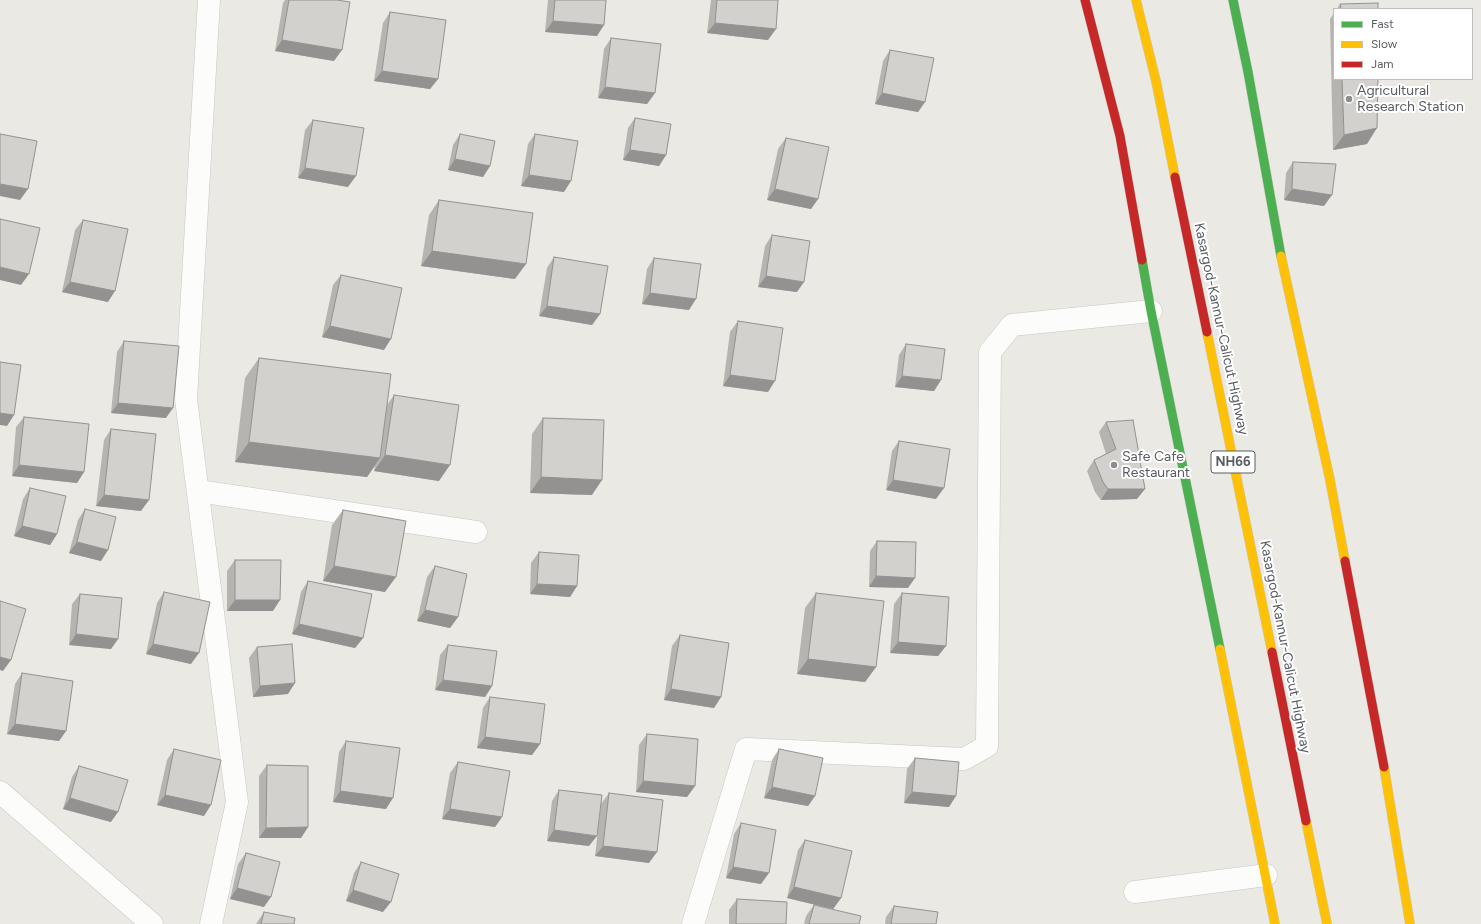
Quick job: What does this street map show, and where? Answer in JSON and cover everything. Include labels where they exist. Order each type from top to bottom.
[{"type":"main road","points":[[1085,0],[1120,136],[1151,311],[1266,875],[1274,924]]},
{"type":"main road","name":"Kasargod-Kannur-Calicut Highway","points":[[1136,0],[1158,89],[1327,924]]},
{"type":"main road","points":[[1233,0],[1248,72],[1277,237],[1335,510],[1391,802],[1410,924]]},
{"type":"street","points":[[209,0],[186,399],[238,802],[211,924]]},
{"type":"street","points":[[693,924],[746,749],[964,759],[987,746],[990,352],[1012,325],[1151,311]]},
{"type":"street","points":[[198,491],[476,532]]},
{"type":"street","points":[[0,792],[152,924]]},
{"type":"street","points":[[1135,892],[1266,875]]},
{"type":"building","points":[[289,0],[337,0],[350,2],[342,50],[282,40]]},
{"type":"building","points":[[555,0],[606,0],[604,25],[553,21]]},
{"type":"building","points":[[717,0],[778,0],[776,29],[715,23]]},
{"type":"building","points":[[1378,3],[1378,8],[1341,8],[1340,4]]},
{"type":"building","points":[[390,12],[446,20],[438,79],[382,71]]},
{"type":"building","points":[[611,38],[661,44],[655,93],[605,87]]},
{"type":"building","points":[[890,50],[934,58],[925,102],[882,93]]},
{"type":"building","points":[[1342,80],[1378,80],[1377,128],[1344,135]]},
{"type":"building","points":[[635,118],[671,124],[666,155],[630,150]]},
{"type":"building","points":[[313,120],[364,128],[356,176],[305,168]]},
{"type":"building","points":[[0,134],[37,141],[28,189],[0,184]]},
{"type":"building","points":[[460,134],[495,141],[490,166],[455,159]]},
{"type":"building","points":[[535,134],[578,141],[571,181],[529,175]]},
{"type":"building","points":[[786,138],[829,147],[818,199],[775,189]]},
{"type":"building","points":[[1293,162],[1336,164],[1332,195],[1292,189]]},
{"type":"building","points":[[439,200],[533,213],[526,264],[432,251]]},
{"type":"building","points":[[0,219],[40,228],[29,274],[0,267]]},
{"type":"building","points":[[83,220],[128,229],[115,291],[70,282]]},
{"type":"building","points":[[772,235],[810,241],[804,282],[766,276]]},
{"type":"building","points":[[554,257],[608,266],[600,314],[547,306]]},
{"type":"building","points":[[654,258],[701,264],[696,299],[650,293]]},
{"type":"building","points":[[341,275],[402,288],[391,339],[330,326]]},
{"type":"building","points":[[738,321],[783,328],[775,381],[730,375]]},
{"type":"building","points":[[124,341],[179,346],[173,408],[118,403]]},
{"type":"building","points":[[906,344],[945,349],[941,380],[902,376]]},
{"type":"building","points":[[259,358],[391,374],[380,458],[249,442]]},
{"type":"building","points":[[0,362],[21,365],[14,415],[0,413]]},
{"type":"building","points":[[394,395],[459,405],[450,465],[385,455]]},
{"type":"building","points":[[24,417],[89,424],[84,472],[19,465]]},
{"type":"building","points":[[543,418],[604,420],[602,480],[541,477]]},
{"type":"building","points":[[1133,420],[1145,489],[1108,489],[1103,482],[1094,460],[1116,449],[1106,422]]},
{"type":"building","points":[[111,429],[156,434],[149,500],[104,495]]},
{"type":"building","points":[[899,441],[950,449],[944,488],[893,480]]},
{"type":"building","points":[[30,488],[66,496],[57,534],[22,526]]},
{"type":"building","points":[[85,509],[116,517],[108,550],[77,542]]},
{"type":"building","points":[[343,510],[406,521],[396,577],[334,566]]},
{"type":"building","points":[[877,541],[916,542],[915,578],[876,576]]},
{"type":"building","points":[[539,552],[579,555],[577,586],[537,584]]},
{"type":"building","points":[[235,560],[281,560],[280,600],[235,600]]},
{"type":"building","points":[[435,566],[467,574],[458,617],[425,610]]},
{"type":"building","points":[[308,581],[372,594],[363,638],[299,624]]},
{"type":"building","points":[[164,592],[210,602],[199,653],[153,644]]},
{"type":"building","points":[[816,593],[884,601],[876,667],[808,659]]},
{"type":"building","points":[[902,593],[949,597],[946,646],[898,642]]},
{"type":"building","points":[[80,594],[122,598],[118,639],[76,634]]},
{"type":"building","points":[[0,601],[26,609],[11,660],[0,657]]},
{"type":"building","points":[[680,635],[729,643],[721,697],[671,689]]},
{"type":"building","points":[[292,644],[295,683],[260,686],[257,647]]},
{"type":"building","points":[[448,645],[497,651],[492,686],[443,680]]},
{"type":"building","points":[[22,673],[73,681],[66,731],[15,724]]},
{"type":"building","points":[[490,697],[545,704],[540,744],[485,737]]},
{"type":"building","points":[[647,734],[698,739],[695,786],[643,781]]},
{"type":"building","points":[[346,741],[400,748],[393,798],[340,791]]},
{"type":"building","points":[[174,749],[221,760],[211,805],[165,795]]},
{"type":"building","points":[[779,749],[823,758],[815,796],[772,787]]},
{"type":"building","points":[[915,758],[959,762],[956,796],[912,792]]},
{"type":"building","points":[[458,762],[510,771],[502,817],[450,809]]},
{"type":"building","points":[[267,765],[308,766],[308,827],[266,828]]},
{"type":"building","points":[[79,766],[128,780],[118,812],[70,798]]},
{"type":"building","points":[[559,790],[602,795],[597,836],[554,830]]},
{"type":"building","points":[[609,793],[663,800],[657,852],[603,846]]},
{"type":"building","points":[[741,823],[776,830],[769,873],[733,867]]},
{"type":"building","points":[[805,840],[852,851],[841,898],[794,887]]},
{"type":"building","points":[[246,853],[280,862],[271,897],[237,888]]},
{"type":"building","points":[[361,862],[399,874],[391,902],[353,890]]},
{"type":"building","points":[[737,899],[787,902],[786,924],[736,924]]},
{"type":"building","points":[[814,905],[861,916],[859,924],[809,924]]},
{"type":"building","points":[[894,906],[938,912],[936,924],[891,924]]},
{"type":"building","points":[[264,912],[295,918],[294,924],[261,924]]},
{"type":"traffic: fast","points":[[1233,0],[1248,72],[1281,256]]},
{"type":"traffic: fast","points":[[1142,260],[1151,311],[1220,649]]},
{"type":"traffic: slow","points":[[1136,0],[1156,81],[1175,177]]},
{"type":"traffic: slow","points":[[1281,256],[1330,480],[1345,561]]},
{"type":"traffic: slow","points":[[1207,332],[1272,652]]},
{"type":"traffic: slow","points":[[1220,649],[1275,924]]},
{"type":"traffic: slow","points":[[1384,767],[1410,924]]},
{"type":"traffic: slow","points":[[1306,821],[1327,924]]},
{"type":"traffic: jam","points":[[1085,0],[1120,136],[1142,260]]},
{"type":"traffic: jam","points":[[1175,177],[1207,332]]},
{"type":"traffic: jam","points":[[1345,561],[1384,767]]},
{"type":"traffic: jam","points":[[1272,652],[1306,821]]},
{"type":"place","name":"Agricultural Research Station","points":[[1349,99]]},
{"type":"place","name":"Safe Cafe Restaurant","points":[[1114,465]]}]
